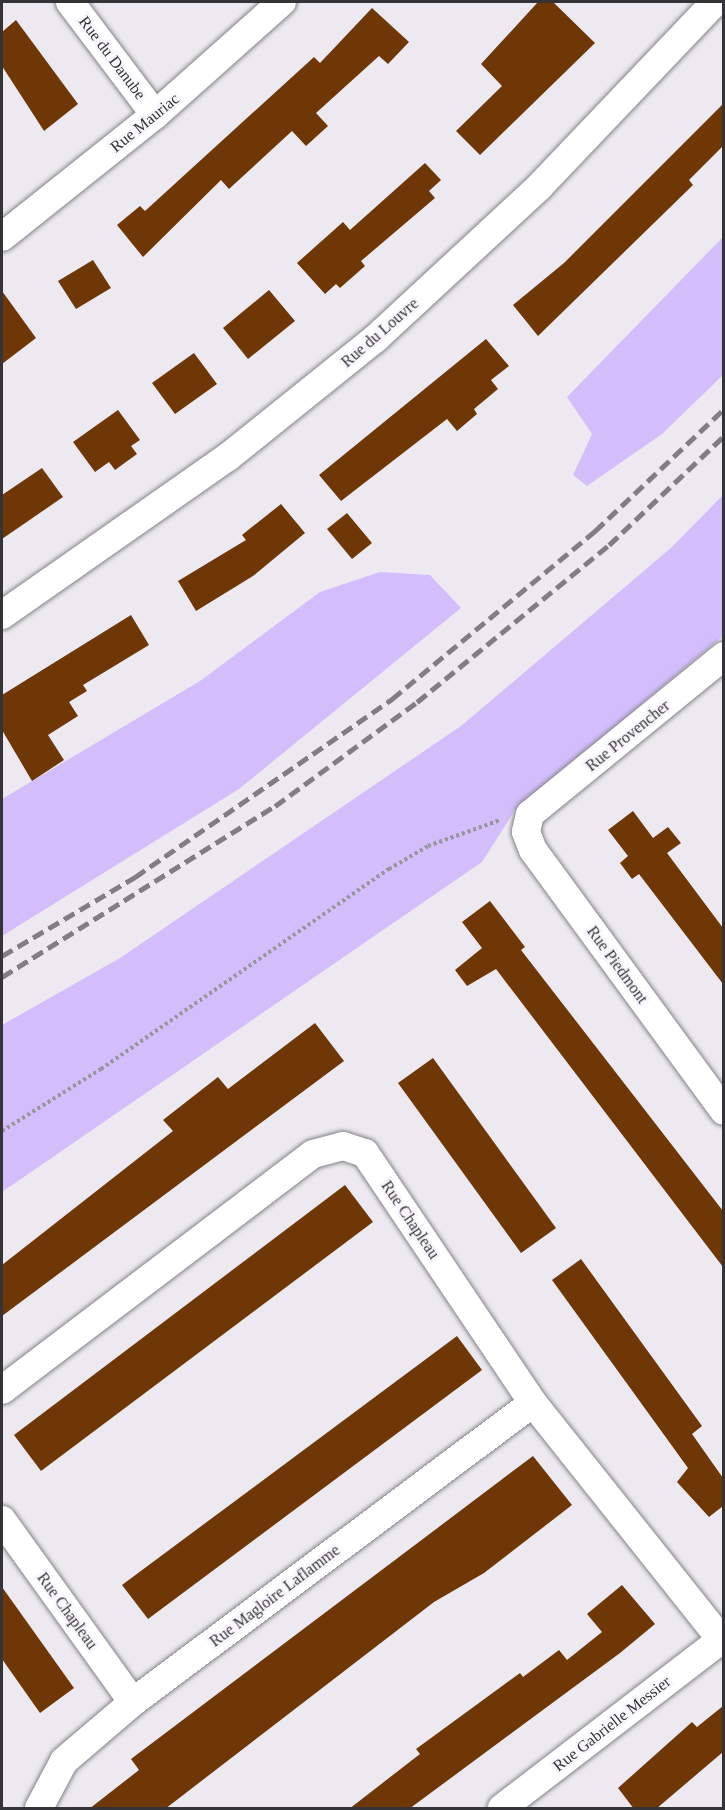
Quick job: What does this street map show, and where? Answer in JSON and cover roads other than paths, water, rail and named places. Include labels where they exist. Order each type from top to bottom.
[{"type":"street","name":"Rue du Danube","points":[[70,2],[155,115]]},
{"type":"street","name":"Rue Mauriac","points":[[2,237],[155,115],[282,2]]},
{"type":"street","name":"Rue du Louvre","points":[[2,615],[228,457],[375,339],[547,180],[715,2]]},
{"type":"street","name":"Rue Provencher","points":[[530,814],[723,656]]},
{"type":"street","name":"Rue Piedmont","points":[[530,814],[526,832],[532,850],[723,1111]]},
{"type":"street","name":"Rue Chapleau","points":[[2,1390],[313,1154],[343,1146],[365,1153],[532,1402],[722,1641]]},
{"type":"street","name":"Rue Magloire Laflamme","points":[[39,1809],[64,1761],[133,1702],[532,1402]]},
{"type":"street","name":"Rue Chapleau","points":[[2,1520],[133,1702]]},
{"type":"street","name":"Rue Gabrielle Messier","points":[[502,1809],[722,1641]]},
{"type":"railway","points":[[2,956],[135,877],[392,699],[595,531],[724,409]]},
{"type":"railway","points":[[2,977],[275,806],[417,702],[609,545],[724,436]]}]
